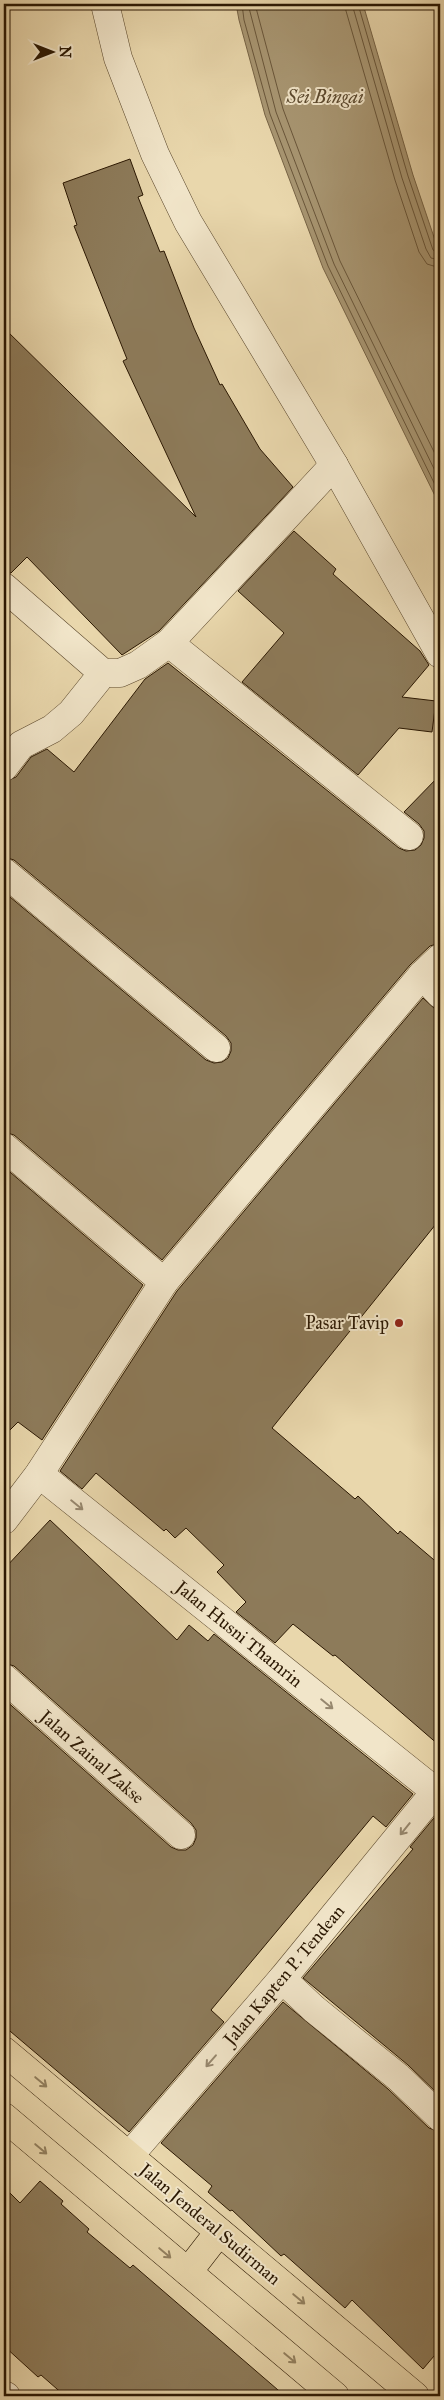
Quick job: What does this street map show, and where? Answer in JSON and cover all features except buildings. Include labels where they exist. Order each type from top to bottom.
[{"type":"main road","name":"Jalan Jenderal Sudirman","points":[[4,2051],[416,2396]]},
{"type":"main road","points":[[4,2118],[335,2396]]},
{"type":"main road","points":[[188,2272],[219,2232]]},
{"type":"street","points":[[105,4],[118,58],[155,154],[188,222],[334,465],[440,654]]},
{"type":"street","points":[[4,587],[103,674],[120,674],[138,665],[169,643],[334,465]]},
{"type":"street","points":[[169,643],[409,836]]},
{"type":"street","points":[[4,767],[21,745],[52,729],[71,713],[103,674]]},
{"type":"street","points":[[4,872],[216,1048]]},
{"type":"street","points":[[4,1520],[38,1474],[164,1282],[434,975]]},
{"type":"street","points":[[4,1147],[164,1282]]},
{"type":"street","name":"Jalan Husni Thamrin","points":[[38,1474],[439,1791]]},
{"type":"street","name":"Jalan Zainal Zakse","points":[[4,1678],[181,1835]]},
{"type":"street","name":"Jalan Kapten P. Tendean","points":[[129,2156],[282,1979],[439,1791]]},
{"type":"street","points":[[282,1979],[314,2009],[398,2078],[440,2117]]},
{"type":"water","name":"Sei Bingai","points":[[236,4],[363,4],[413,175],[440,255],[440,506],[323,268],[265,115]]},
{"type":"place","name":"Pasar Tavip","points":[[399,1323]]}]
